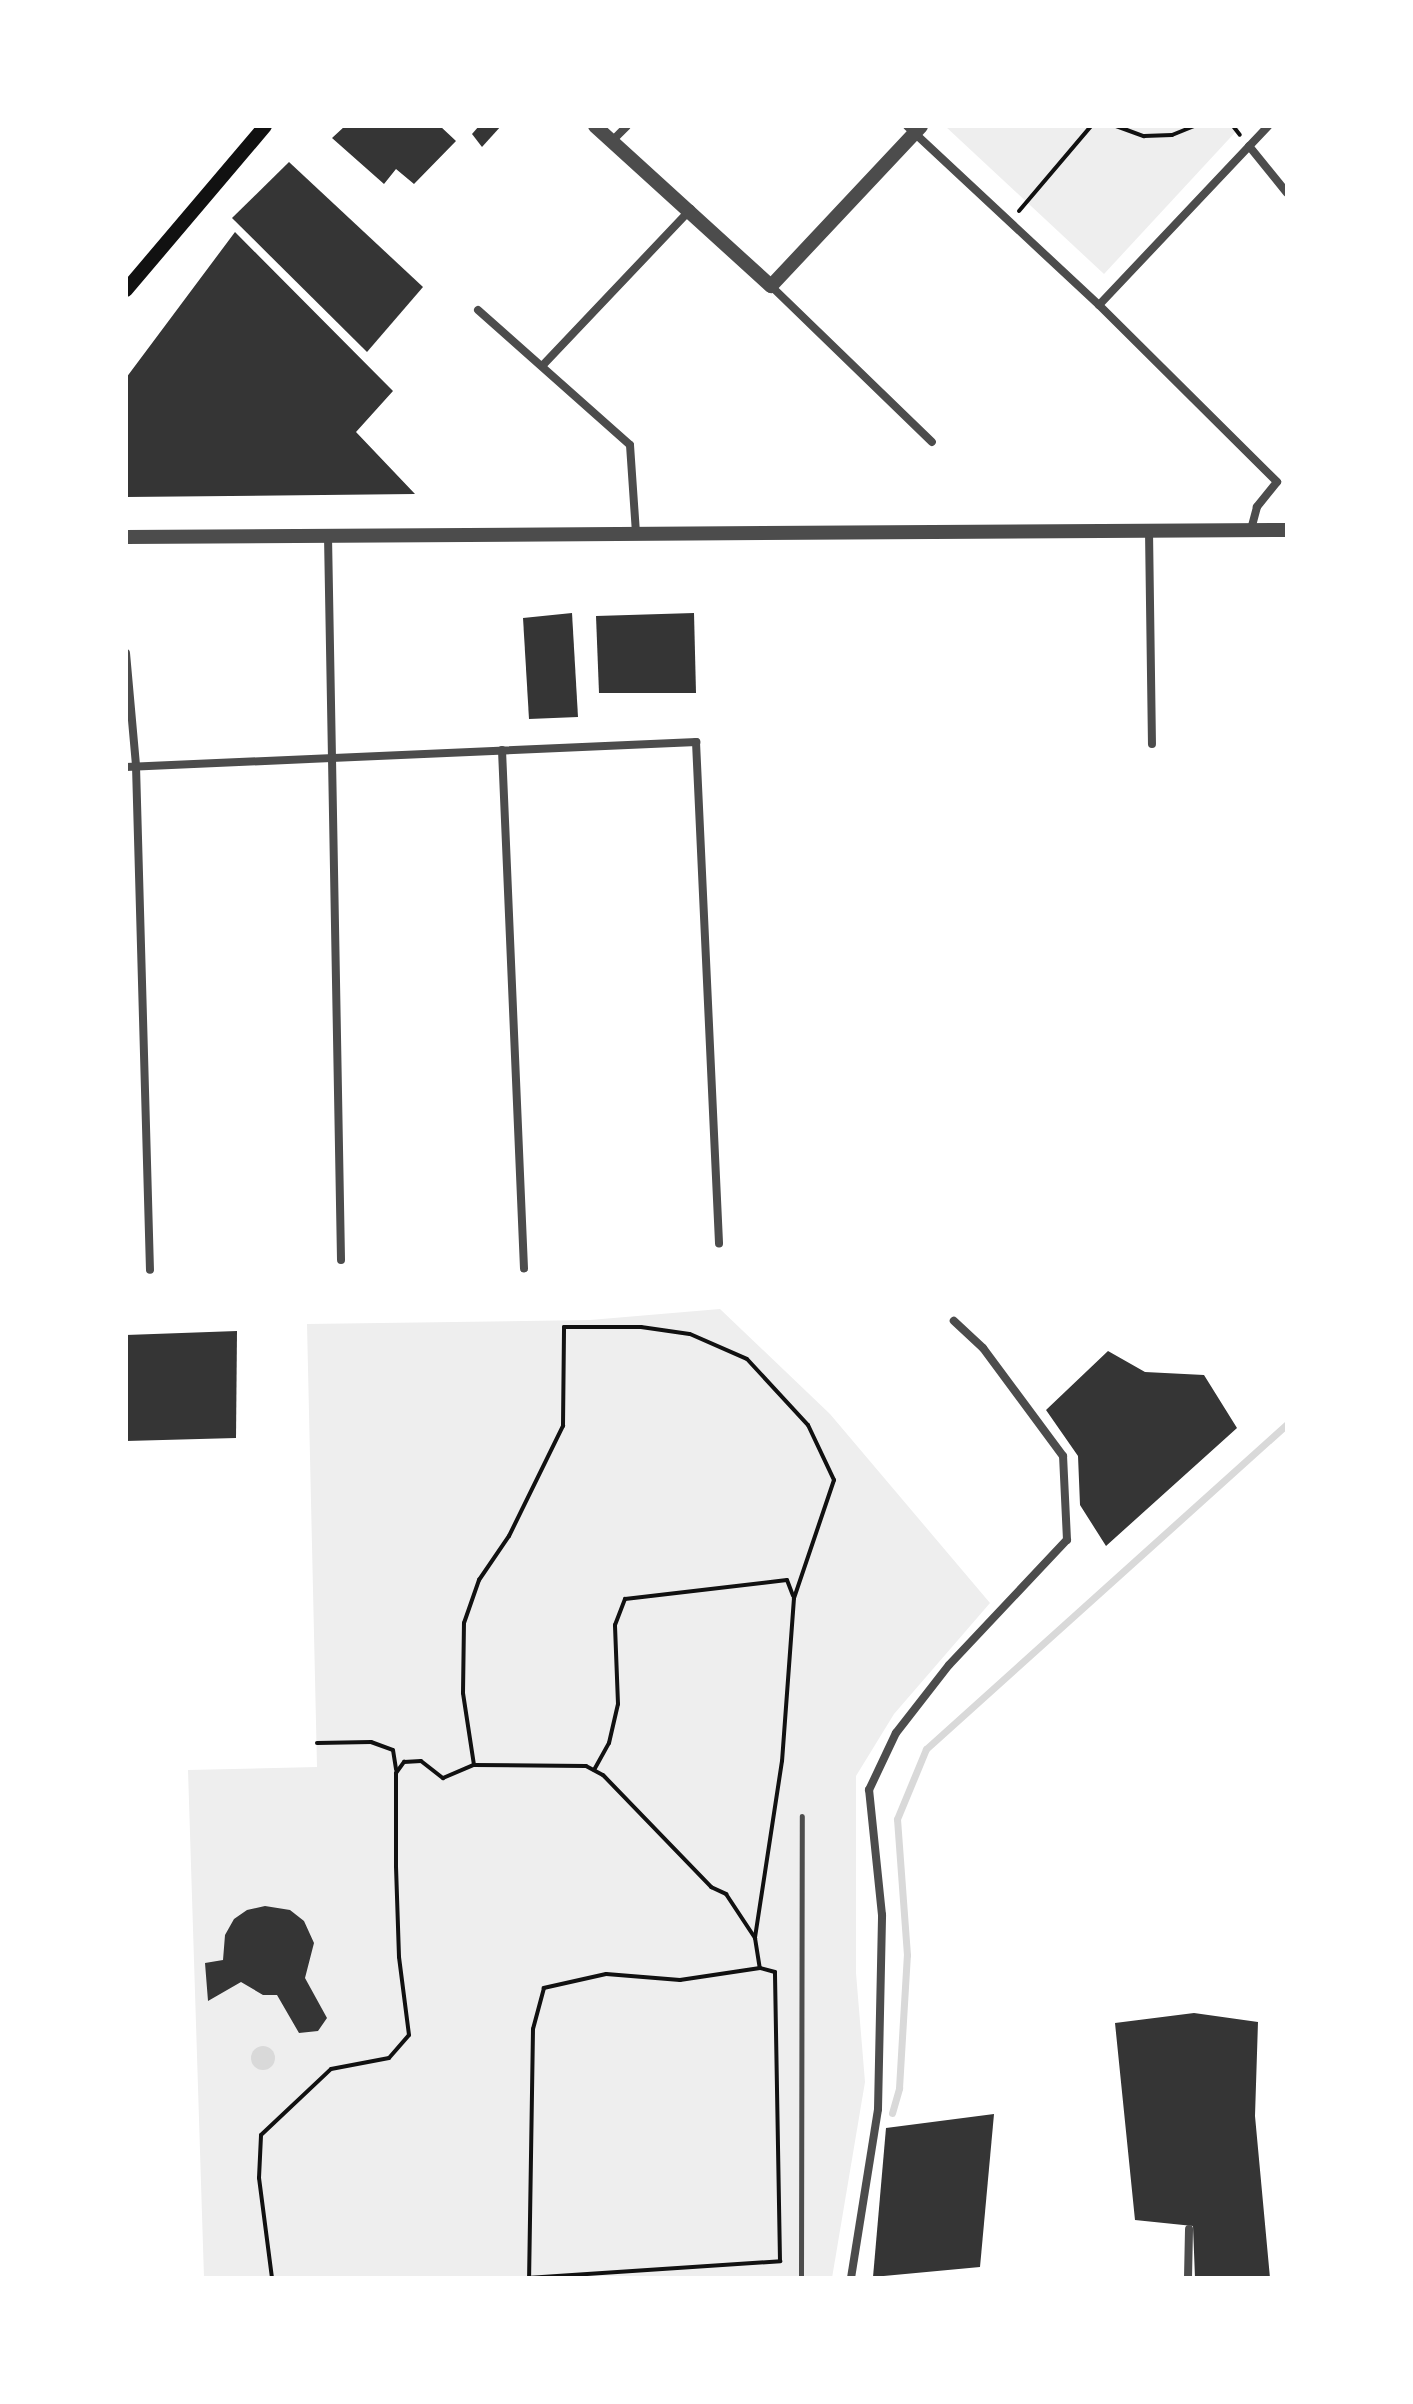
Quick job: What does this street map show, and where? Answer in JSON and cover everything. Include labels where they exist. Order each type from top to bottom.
[{"type":"main road","points":[[126,290],[265,126]]},
{"type":"street","points":[[595,126],[691,209],[932,442]]},
{"type":"street","points":[[612,141],[627,126]]},
{"type":"street","points":[[1099,305],[1268,126]]},
{"type":"street","points":[[771,286],[914,128],[1099,305],[1277,482],[1257,507],[1251,530]]},
{"type":"street","points":[[1249,146],[1287,193]]},
{"type":"street","points":[[543,365],[691,209]]},
{"type":"street","points":[[478,310],[630,445],[636,534]]},
{"type":"street","points":[[126,537],[1287,530]]},
{"type":"street","points":[[1149,531],[1152,744]]},
{"type":"street","points":[[328,536],[341,1260]]},
{"type":"street","points":[[126,653],[150,1270]]},
{"type":"street","points":[[131,767],[696,742],[719,1243]]},
{"type":"street","points":[[502,750],[524,1269]]},
{"type":"street","points":[[851,2278],[878,2094],[882,1915],[869,1790],[896,1733],[949,1665],[1067,1540],[1068,1490],[1063,1456],[983,1348],[954,1321]]},
{"type":"street","points":[[1188,2278],[1189,2229]]},
{"type":"lane","points":[[801,2278],[802,1816]]},
{"type":"path","points":[[1009,222],[1091,126]]},
{"type":"path","points":[[1116,126],[1144,136],[1172,135],[1194,126]]},
{"type":"path","points":[[474,1765],[463,1693],[464,1623],[479,1580],[509,1536],[563,1426],[564,1327],[641,1327],[690,1334],[747,1359],[808,1425],[834,1480],[794,1598],[782,1761],[755,1938],[760,1968]]},
{"type":"path","points":[[594,1770],[616,1715],[620,1686],[615,1625],[625,1599],[787,1580],[794,1598]]},
{"type":"path","points":[[272,2278],[259,2178],[261,2134],[331,2069],[389,2058],[409,2035],[399,1957],[393,1750],[371,1742],[317,1743]]},
{"type":"path","points":[[396,1773],[404,1762],[421,1761],[443,1778],[452,1777],[474,1765],[594,1770],[711,1887],[726,1894],[755,1938]]},
{"type":"path","points":[[760,1968],[775,1972],[780,2261],[528,2278],[533,2029],[544,1988],[606,1974],[680,1980],[760,1968]]},
{"type":"shaded area","points":[[945,126],[1241,126],[1104,274]]},
{"type":"shaded area","points":[[720,1309],[830,1414],[990,1603],[894,1714],[856,1776],[856,1973],[865,2082],[832,2278],[204,2278],[188,1770],[317,1767],[307,1324],[590,1320]]},
{"type":"shaded area","points":[[263,2046],[274,2053],[275,2058],[268,2069],[263,2070],[252,2063],[251,2058],[258,2047]]},
{"type":"building","points":[[345,126],[440,126],[456,141],[414,184],[396,169],[384,184],[332,138]]},
{"type":"building","points":[[479,126],[501,126],[482,147],[472,134]]},
{"type":"building","points":[[289,162],[423,287],[367,352],[232,218]]},
{"type":"building","points":[[235,232],[393,391],[356,432],[415,494],[126,497],[126,378]]},
{"type":"building","points":[[572,613],[578,717],[529,719],[523,618]]},
{"type":"building","points":[[694,613],[696,693],[599,693],[596,616]]},
{"type":"building","points":[[237,1331],[236,1438],[126,1441],[126,1335]]},
{"type":"building","points":[[1108,1351],[1145,1372],[1204,1375],[1237,1428],[1106,1546],[1080,1505],[1078,1456],[1046,1410]]},
{"type":"building","points":[[265,1906],[290,1910],[304,1921],[314,1943],[305,1978],[327,2018],[318,2031],[299,2033],[277,1995],[263,1995],[241,1982],[208,2001],[205,1963],[223,1960],[225,1935],[234,1919],[247,1910]]},
{"type":"building","points":[[1194,2013],[1258,2022],[1255,2116],[1270,2278],[1195,2278],[1193,2226],[1135,2220],[1115,2023]]},
{"type":"building","points":[[994,2114],[980,2267],[873,2277],[886,2128]]},
{"type":"waterway","points":[[892,2113],[899,2088],[907,1955],[897,1819],[926,1749],[1287,1424]]}]
